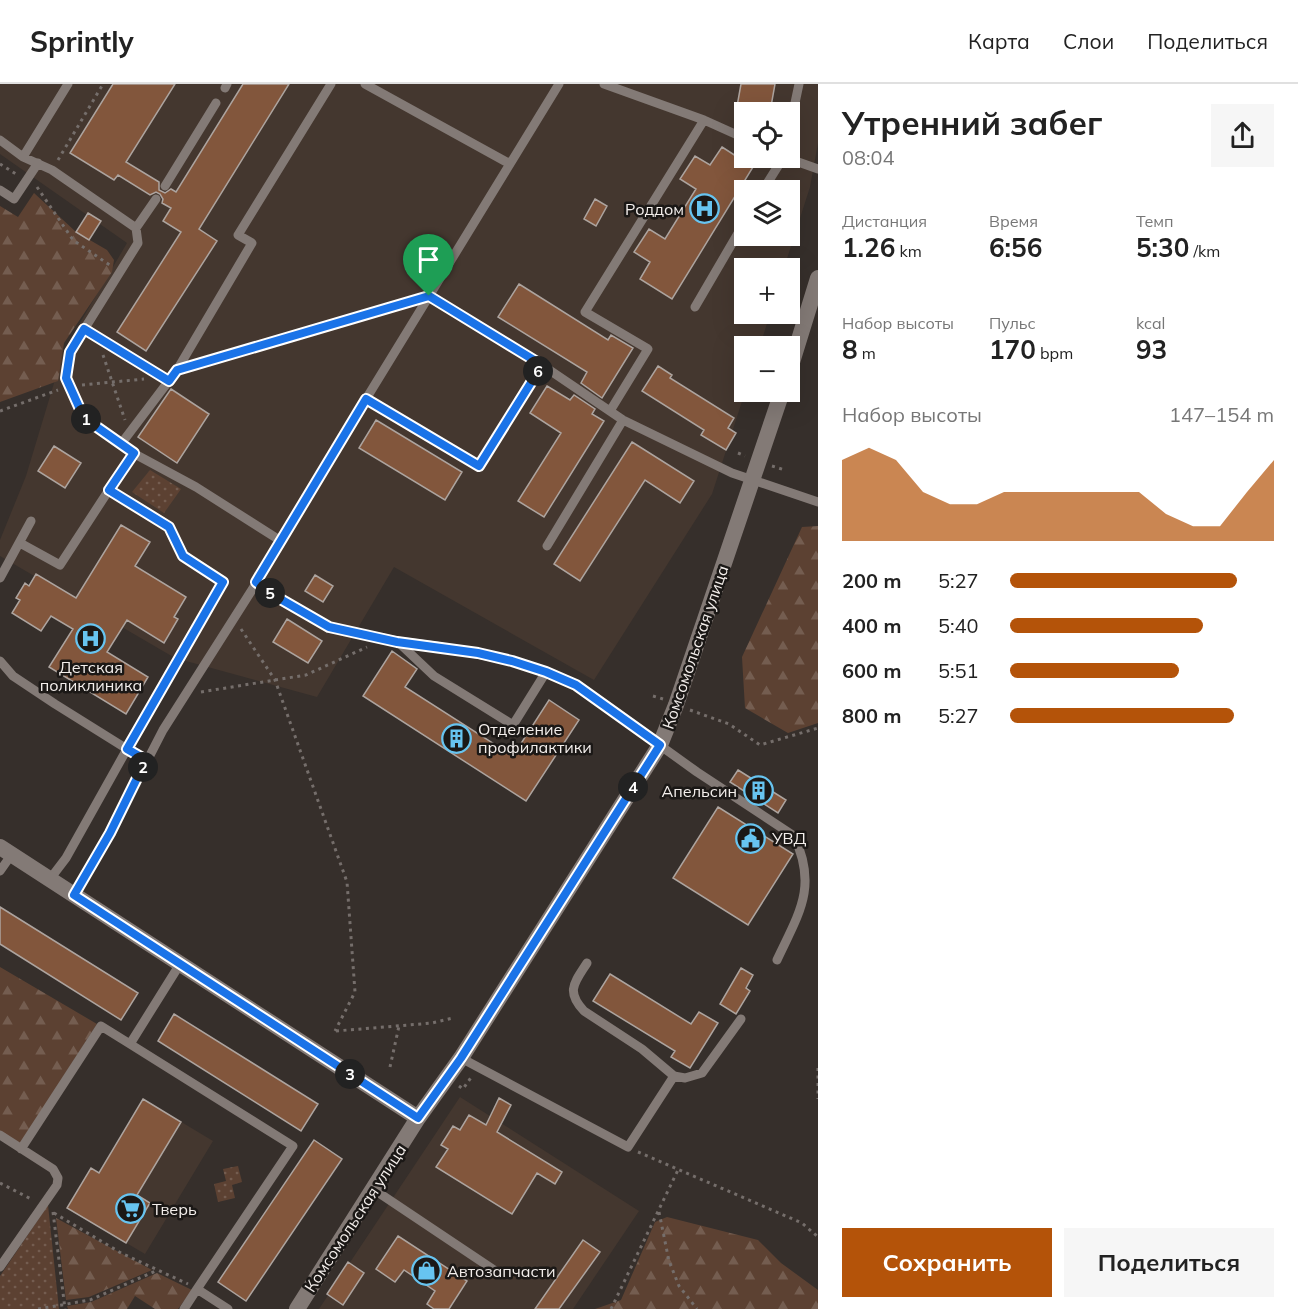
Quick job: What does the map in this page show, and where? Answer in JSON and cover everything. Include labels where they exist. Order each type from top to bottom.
[{"type":"street","points":[[800,336],[818,278]]},
{"type":"street","name":"Комсомольская улица","points":[[297,1309],[418,1118],[461,1058],[660,745],[684,683],[778,402]]},
{"type":"street","points":[[6,850],[418,1118]]},
{"type":"lane","points":[[23,157],[68,84]]},
{"type":"lane","points":[[121,444],[177,370],[252,243],[238,235],[331,84]]},
{"type":"lane","points":[[365,84],[510,164]]},
{"type":"lane","points":[[74,895],[110,833],[146,760],[559,84]]},
{"type":"lane","points":[[604,84],[704,120],[734,134]]},
{"type":"lane","points":[[795,102],[799,84]]},
{"type":"lane","points":[[165,186],[216,103]]},
{"type":"lane","points":[[610,411],[648,349],[585,312],[704,120]]},
{"type":"lane","points":[[0,140],[23,157],[52,170],[136,228]]},
{"type":"lane","points":[[0,190],[14,199],[38,163]]},
{"type":"lane","points":[[800,163],[818,169]]},
{"type":"lane","points":[[156,199],[136,228],[138,243],[70,352],[66,378],[84,418],[134,453],[196,486],[281,541]]},
{"type":"lane","points":[[695,307],[734,240]]},
{"type":"lane","points":[[84,329],[169,381]]},
{"type":"lane","points":[[366,399],[479,466],[542,365],[622,420],[689,450],[732,473],[818,502]]},
{"type":"lane","points":[[547,546],[622,420]]},
{"type":"lane","points":[[20,543],[60,565],[134,453]]},
{"type":"lane","points":[[50,879],[66,858],[223,582],[183,556],[169,527],[109,490]]},
{"type":"lane","points":[[0,578],[31,522]]},
{"type":"lane","points":[[256,582],[270,593],[329,627],[397,642],[478,653],[546,672],[576,685],[794,836],[803,853],[806,867],[805,900],[777,960]]},
{"type":"lane","points":[[397,642],[434,676],[513,725],[546,672]]},
{"type":"lane","points":[[0,663],[13,676],[55,704],[146,760]]},
{"type":"lane","points":[[0,871],[6,850]]},
{"type":"lane","points":[[587,963],[573,984],[576,1003],[584,1011],[642,1049],[674,1076],[685,1078],[702,1073],[741,1020]]},
{"type":"lane","points":[[130,1044],[180,964]]},
{"type":"lane","points":[[21,1149],[101,1026],[293,1146],[184,1309]]},
{"type":"lane","points":[[461,1058],[628,1147],[674,1076]]},
{"type":"lane","points":[[0,1135],[53,1169],[58,1178],[57,1185],[0,1267]]},
{"type":"lane","points":[[373,1189],[500,1274]]},
{"type":"lane","points":[[197,1289],[228,1309]]},
{"type":"path","points":[[52,170],[103,84]]},
{"type":"path","points":[[0,164],[39,189],[73,240],[120,272]]},
{"type":"path","points":[[177,370],[429,296],[542,365]]},
{"type":"path","points":[[102,352],[129,429]]},
{"type":"path","points":[[0,411],[70,386],[129,381]]},
{"type":"path","points":[[767,464],[785,470]]},
{"type":"path","points":[[234,618],[275,680],[347,882],[355,992],[335,1031],[432,1023],[453,1018]]},
{"type":"path","points":[[186,694],[306,675],[385,639]]},
{"type":"path","points":[[685,708],[729,724],[760,745],[818,728]]},
{"type":"path","points":[[390,1067],[399,1026]]},
{"type":"path","points":[[818,1068],[818,1099]]},
{"type":"path","points":[[463,1089],[469,1079]]},
{"type":"path","points":[[628,1147],[802,1223],[818,1237]]},
{"type":"path","points":[[611,1309],[678,1170]]},
{"type":"path","points":[[0,1182],[42,1205]]},
{"type":"path","points":[[51,1193],[65,1309]]},
{"type":"path","points":[[659,1210],[669,1261],[679,1287],[697,1309]]},
{"type":"path","points":[[54,1213],[121,1253],[197,1289]]},
{"type":"path","points":[[38,1309],[90,1300],[158,1270]]},
{"type":"shaded area","points":[[0,84],[818,84],[818,143],[810,187],[800,218],[800,180],[734,180],[734,246],[791,246],[787,258],[734,258],[734,324],[767,324],[763,336],[734,336],[734,402],[742,402],[712,494],[594,680],[394,567],[317,697],[175,658],[0,556],[0,540],[26,476],[64,350],[127,243],[0,154]]},
{"type":"shaded area","points":[[460,1097],[639,1211],[573,1309],[319,1309]]},
{"type":"shaded area","points":[[143,1099],[213,1141],[145,1254],[67,1208],[91,1168],[99,1173]]},
{"type":"green space","points":[[34,193],[76,232],[107,250],[114,260],[112,272],[64,343],[58,381],[0,402],[0,206],[18,217]]},
{"type":"green space","points":[[150,470],[181,489],[164,513],[132,492]]},
{"type":"green space","points":[[818,526],[818,723],[788,733],[745,708],[742,657],[802,527]]},
{"type":"green space","points":[[0,967],[97,1024],[20,1144],[0,1132]]},
{"type":"green space","points":[[238,1166],[242,1182],[232,1185],[235,1198],[218,1202],[214,1184],[226,1181],[223,1169]]},
{"type":"green space","points":[[48,1205],[59,1309],[0,1309],[0,1276]]},
{"type":"green space","points":[[667,1217],[758,1240],[781,1263],[818,1290],[818,1309],[595,1309],[621,1300],[655,1222]]},
{"type":"green space","points":[[56,1218],[152,1270],[89,1297],[66,1300]]},
{"type":"green space","points":[[157,1273],[192,1290],[178,1309],[155,1309],[135,1296],[127,1309],[68,1309],[67,1306],[91,1302]]},
{"type":"building","points":[[113,84],[175,84],[126,162],[159,182],[159,190],[165,193],[171,189],[176,192],[243,84],[289,84],[199,229],[217,241],[146,351],[117,332],[181,232],[163,221],[171,208],[162,203],[163,199],[160,194],[156,192],[150,195],[118,175],[114,180],[70,153]]},
{"type":"building","points":[[741,84],[775,84],[772,102],[738,102]]},
{"type":"building","name":"Роддом","points":[[722,147],[734,155],[734,168],[752,168],[745,180],[734,180],[734,198],[672,299],[640,279],[650,262],[634,252],[649,229],[665,239],[696,189],[680,179],[695,156],[710,165]]},
{"type":"building","points":[[595,199],[607,206],[596,226],[584,219]]},
{"type":"building","points":[[88,213],[101,221],[89,240],[76,232]]},
{"type":"building","points":[[519,284],[608,340],[611,335],[633,348],[602,398],[581,383],[587,372],[498,317]]},
{"type":"building","points":[[658,366],[672,375],[670,378],[734,418],[728,428],[736,433],[726,450],[701,435],[704,430],[642,391]]},
{"type":"building","points":[[547,386],[570,400],[574,395],[595,409],[592,414],[604,421],[544,517],[518,501],[561,433],[530,413]]},
{"type":"building","points":[[171,389],[209,414],[177,463],[138,437]]},
{"type":"building","points":[[376,420],[462,472],[445,500],[359,448]]},
{"type":"building","points":[[632,442],[694,481],[680,503],[645,480],[580,581],[554,564]]},
{"type":"building","points":[[54,446],[81,463],[65,488],[38,471]]},
{"type":"building","points":[[121,525],[150,542],[135,566],[186,597],[174,617],[178,619],[164,643],[127,620],[107,652],[148,677],[126,714],[49,667],[73,629],[51,616],[41,631],[12,613],[20,600],[16,598],[25,583],[29,586],[36,574],[76,598]]},
{"type":"building","points":[[315,575],[333,586],[323,602],[305,591]]},
{"type":"building","points":[[287,619],[322,641],[308,663],[273,642]]},
{"type":"building","name":"Отделение профилактики","points":[[392,651],[417,669],[405,687],[513,756],[549,700],[579,720],[526,801],[363,696]]},
{"type":"building","name":"Апельсин","points":[[738,770],[786,800],[778,813],[730,782]]},
{"type":"building","points":[[718,807],[793,854],[748,925],[673,878]]},
{"type":"building","points":[[0,907],[138,993],[121,1020],[0,944]]},
{"type":"building","points":[[741,968],[753,975],[746,988],[750,991],[736,1014],[720,1004]]},
{"type":"building","points":[[610,974],[691,1024],[699,1012],[718,1023],[690,1068],[671,1057],[675,1051],[593,1001]]},
{"type":"building","points":[[174,1014],[318,1104],[301,1131],[158,1041]]},
{"type":"building","points":[[499,1098],[511,1105],[497,1132],[562,1172],[555,1184],[537,1173],[512,1214],[436,1167],[448,1149],[441,1145],[453,1126],[460,1130],[469,1115],[486,1125]]},
{"type":"building","points":[[143,1099],[181,1122],[137,1195],[150,1203],[126,1243],[67,1208],[91,1168],[99,1173]]},
{"type":"building","points":[[314,1140],[342,1159],[246,1301],[218,1282]]},
{"type":"building","points":[[398,1236],[467,1281],[449,1309],[434,1309],[427,1304],[435,1291],[404,1270],[395,1282],[376,1269]]},
{"type":"building","points":[[583,1240],[600,1252],[559,1309],[535,1309]]},
{"type":"building","points":[[348,1262],[364,1273],[343,1305],[327,1294]]},
{"type":"place","name":"Роддом","points":[[705,209]]},
{"type":"place","name":"Детская поликлиника","points":[[91,639]]},
{"type":"place","name":"Отделение профилактики","points":[[457,738]]},
{"type":"place","name":"Апельсин","points":[[758,791]]},
{"type":"place","name":"УВД","points":[[751,838]]},
{"type":"place","name":"Тверь","points":[[131,1209]]},
{"type":"place","name":"Автозапчасти","points":[[426,1271]]},
{"type":"route","points":[[429,296],[542,365],[479,466],[366,399],[256,582],[270,593],[329,627],[397,642],[478,653],[546,672],[576,685],[660,745],[461,1058],[418,1118],[74,895],[110,833],[146,760],[127,749],[223,582],[183,556],[169,527],[109,490],[134,453],[84,418],[66,378],[70,352],[84,329],[169,381],[177,370],[429,296]]}]
